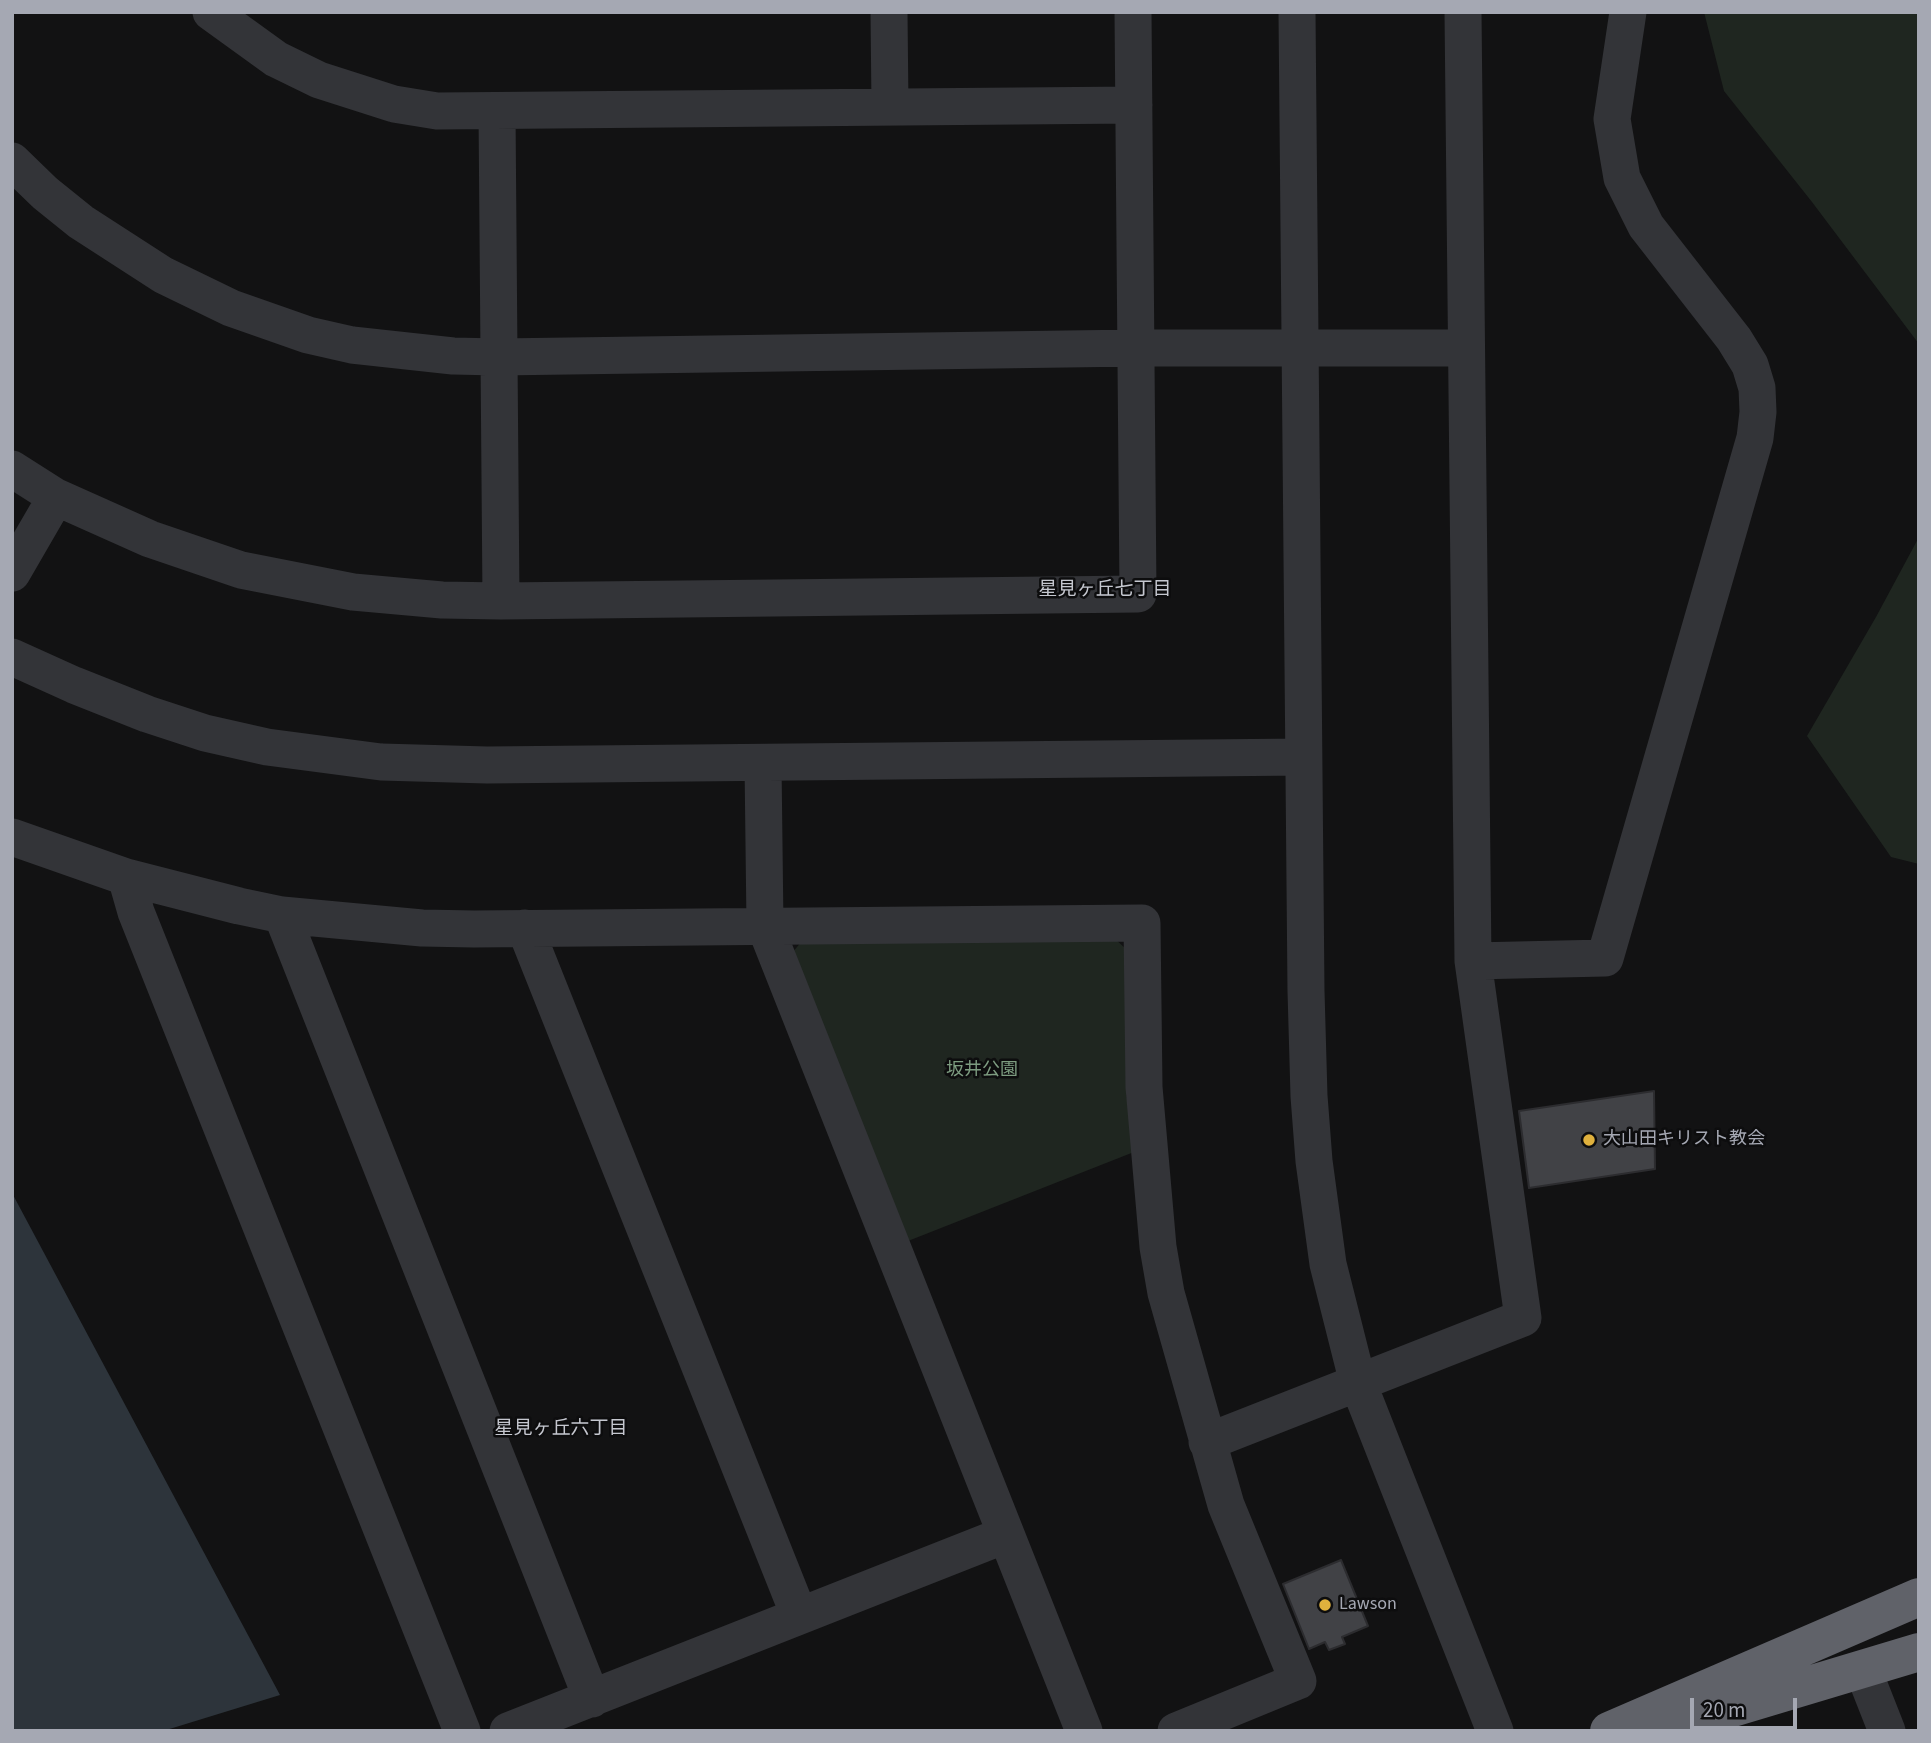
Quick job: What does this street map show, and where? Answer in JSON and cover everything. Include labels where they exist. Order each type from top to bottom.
[{"type":"highway","points":[[1609,1731],[1919,1597]]},
{"type":"highway","points":[[1656,1731],[1919,1652]]},
{"type":"street","points":[[211,12],[276,59],[319,80],[394,104],[437,111],[1134,105]]},
{"type":"street","points":[[889,12],[890,107]]},
{"type":"street","points":[[12,469],[57,497],[150,539],[241,570],[354,592],[442,600],[500,601],[1138,594],[1133,12]]},
{"type":"street","points":[[1297,12],[1303,757],[1309,1096],[1314,1161],[1328,1264],[1358,1383],[1494,1731]]},
{"type":"street","points":[[1207,1441],[1523,1318],[1473,961],[1462,12]]},
{"type":"street","points":[[1473,961],[1605,958],[1755,438],[1757,388],[1750,365],[1734,339],[1647,226],[1622,178],[1612,119],[1628,12]]},
{"type":"street","points":[[497,111],[500,601]]},
{"type":"street","points":[[12,161],[45,193],[81,222],[163,275],[231,308],[308,335],[352,345],[453,356],[498,357],[1136,348],[1466,348]]},
{"type":"street","points":[[12,573],[57,497]]},
{"type":"street","points":[[12,657],[86,690],[205,733],[321,756],[381,762],[487,765],[1303,757]]},
{"type":"street","points":[[763,763],[765,926],[1084,1731]]},
{"type":"street","points":[[12,836],[126,877],[282,915],[422,928],[1142,923],[1144,1087],[1158,1247],[1166,1293],[1226,1505],[1298,1681],[1176,1731]]},
{"type":"street","points":[[126,877],[141,925],[462,1731]]},
{"type":"street","points":[[282,915],[592,1699]]},
{"type":"street","points":[[525,928],[799,1615]]},
{"type":"street","points":[[508,1731],[1005,1535]]},
{"type":"street","points":[[1863,1670],[1886,1731]]},
{"type":"green space","points":[[1704,12],[1919,12],[1919,344],[1724,91]]},
{"type":"green space","points":[[1919,537],[1919,864],[1891,857],[1807,736]]},
{"type":"green space","name":"坂井公園","points":[[1114,938],[1126,949],[1126,1092],[1134,1152],[908,1241],[792,953],[802,941]]},
{"type":"shaded area","points":[[12,1193],[280,1695],[163,1731],[12,1731]]},
{"type":"building","name":"大山田キリスト教会","points":[[1654,1091],[1655,1169],[1529,1188],[1519,1111]]},
{"type":"building","name":"Lawson","points":[[1341,1560],[1368,1626],[1342,1637],[1345,1644],[1329,1650],[1325,1642],[1309,1649],[1283,1584]]},
{"type":"place","name":"大山田キリスト教会","points":[[1589,1140]]},
{"type":"place","name":"Lawson","points":[[1325,1605]]},
{"type":"district","name":"星見ヶ丘七丁目","points":[[1105,591]]},
{"type":"district","name":"星見ヶ丘六丁目","points":[[561,1430]]}]
